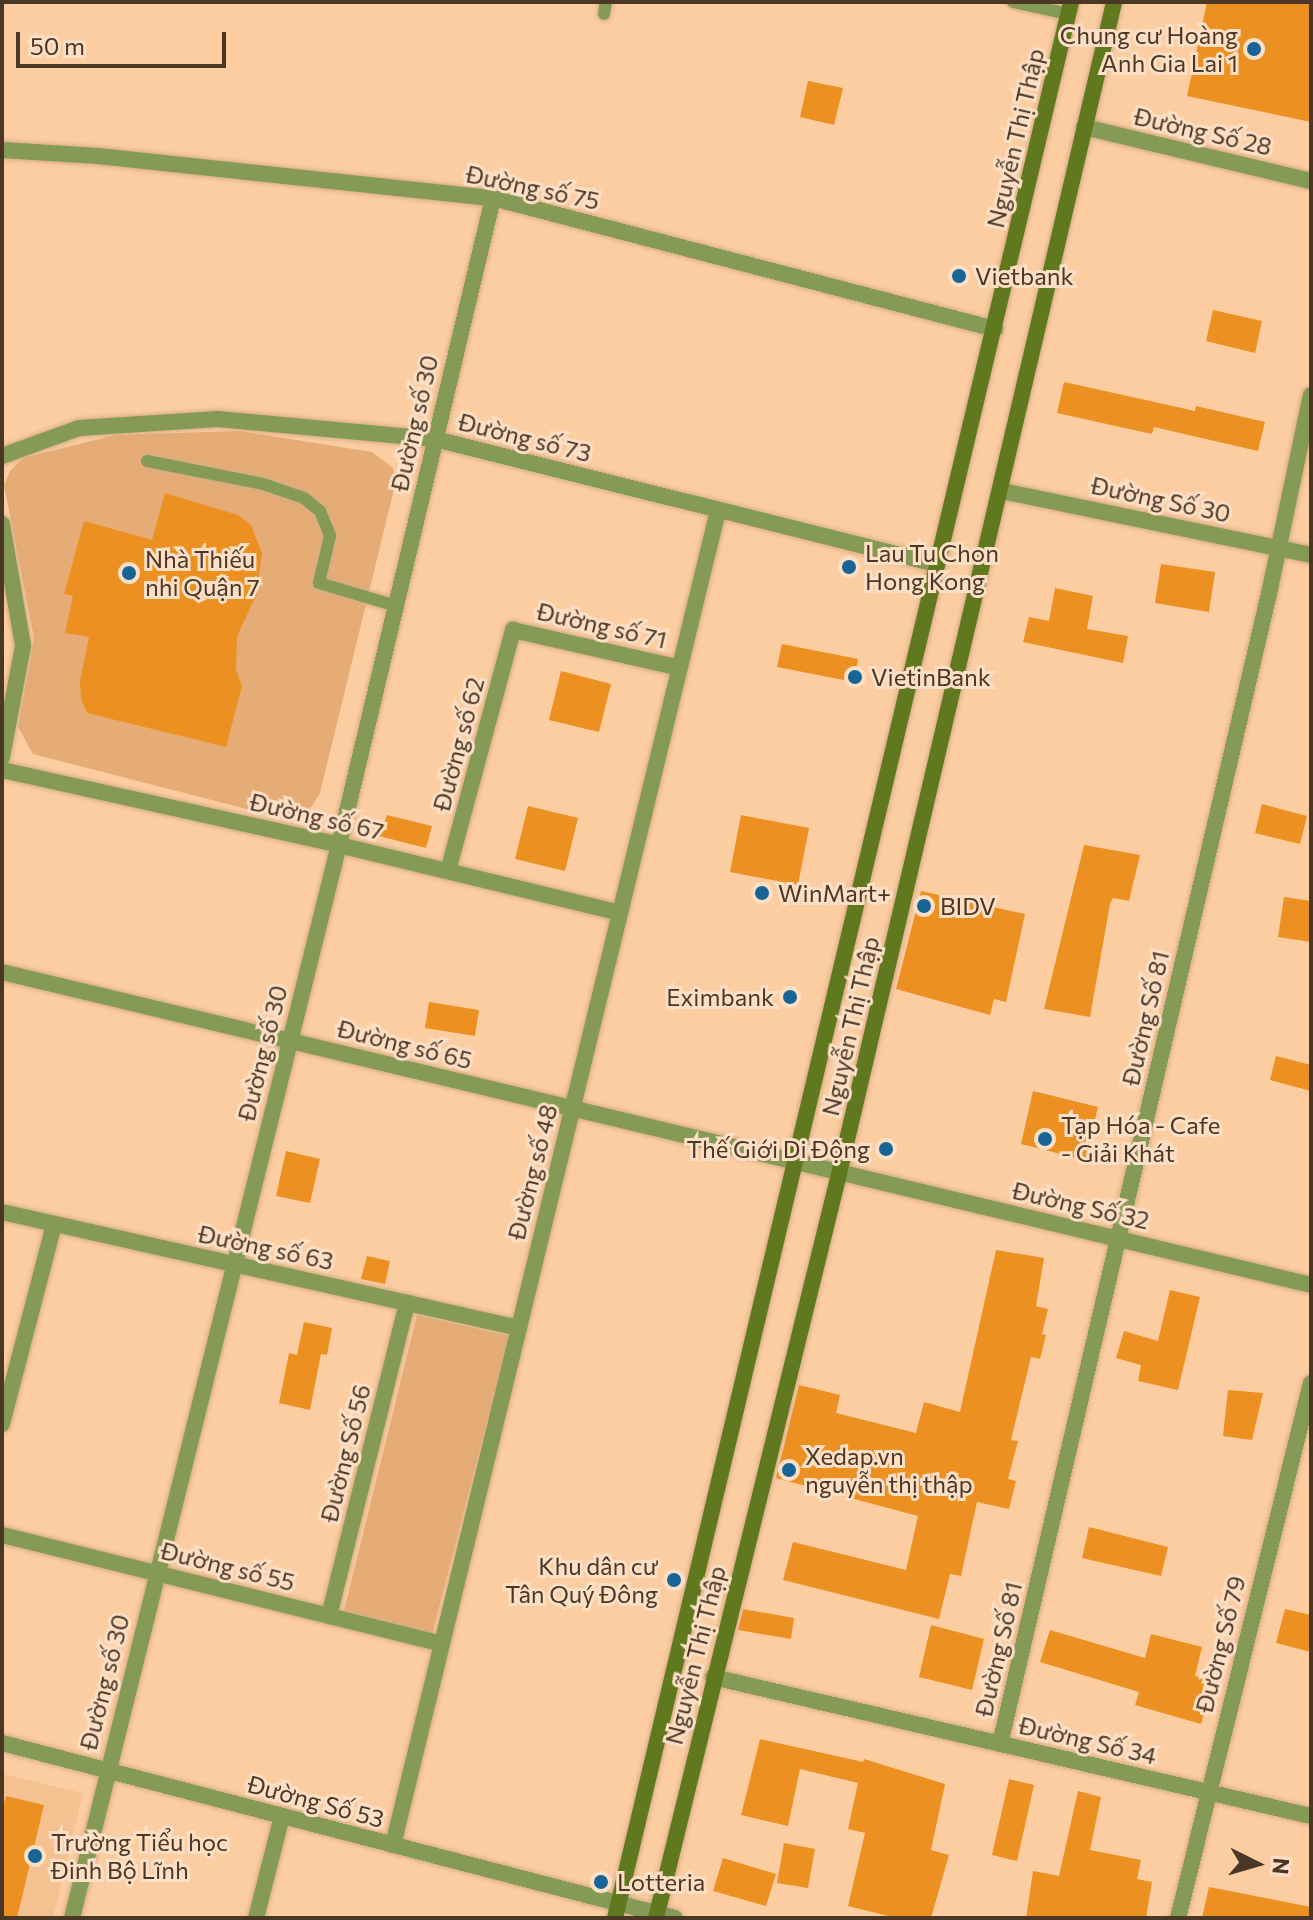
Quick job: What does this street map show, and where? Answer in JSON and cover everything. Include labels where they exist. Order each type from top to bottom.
[{"type":"main road","name":"Nguyễn Thị Thập","points":[[657,1916],[713,1677],[839,1174],[1002,491],[1114,2]]},
{"type":"main road","name":"Nguyễn Thị Thập","points":[[617,1911],[1069,8]]},
{"type":"street","name":"Đường Số 28","points":[[1084,127],[1311,181]]},
{"type":"street","name":"Đường số 75","points":[[2,150],[98,156],[493,198],[995,329]]},
{"type":"street","name":"Đường số 30","points":[[72,1918],[339,845],[493,198]]},
{"type":"street","name":"Đường Số 81","points":[[1000,1744],[1279,548],[1311,395]]},
{"type":"street","name":"Đường số 73","points":[[2,456],[79,428],[218,419],[435,439],[936,564]]},
{"type":"street","name":"Đường Số 30","points":[[1002,491],[1311,555]]},
{"type":"street","name":"Đường số 48","points":[[393,1845],[718,511]]},
{"type":"street","points":[[2,524],[23,646],[2,757]]},
{"type":"street","name":"Đường số 71","points":[[513,630],[680,668]]},
{"type":"street","name":"Đường số 62","points":[[448,871],[513,630]]},
{"type":"street","name":"Đường số 67","points":[[2,770],[339,845],[620,913]]},
{"type":"street","name":"Đường số 65","points":[[2,972],[797,1163]]},
{"type":"street","name":"Đường Số 32","points":[[797,1163],[1311,1285]]},
{"type":"street","name":"Đường số 63","points":[[2,1212],[519,1328]]},
{"type":"street","points":[[2,1424],[54,1224]]},
{"type":"street","name":"Đường Số 56","points":[[329,1616],[407,1303]]},
{"type":"street","name":"Đường Số 79","points":[[1178,1918],[1311,1383]]},
{"type":"street","name":"Đường số 55","points":[[2,1535],[442,1644]]},
{"type":"street","name":"Đường Số 34","points":[[713,1677],[1311,1816]]},
{"type":"street","name":"Đường Số 53","points":[[2,1743],[393,1845],[617,1911],[675,1918]]},
{"type":"street","points":[[256,1918],[282,1816]]},
{"type":"lane","points":[[1013,2],[1069,8]]},
{"type":"lane","points":[[147,461],[263,484],[304,498],[320,511],[330,536],[319,583],[396,606]]},
{"type":"shaded area","points":[[239,431],[372,452],[393,468],[396,481],[320,793],[310,809],[294,816],[273,816],[33,754],[18,727],[34,638],[4,485],[10,471],[23,458],[115,435]]},
{"type":"shaded area","points":[[417,1315],[509,1336],[432,1635],[343,1615]]},
{"type":"shaded area","name":"Trường Tiểu học Đinh Bộ Lĩnh","points":[[2,1774],[83,1793],[53,1918],[2,1918]]},
{"type":"building","name":"Chung cư Hoàng Anh Gia Lai 1","points":[[1207,2],[1311,2],[1311,122],[1187,96]]},
{"type":"building","points":[[808,81],[843,88],[834,125],[800,117]]},
{"type":"building","points":[[1213,310],[1262,321],[1255,353],[1206,341]]},
{"type":"building","points":[[1064,382],[1195,411],[1196,406],[1265,422],[1258,451],[1154,427],[1152,434],[1057,413]]},
{"type":"building","points":[[165,493],[238,515],[251,525],[262,553],[257,594],[237,636],[236,670],[242,686],[226,747],[87,713],[81,699],[80,681],[89,637],[65,633],[73,596],[64,594],[84,521],[152,540]]},
{"type":"building","points":[[1161,564],[1215,572],[1209,612],[1155,603]]},
{"type":"building","points":[[1055,588],[1093,596],[1087,629],[1128,636],[1123,663],[1023,642],[1029,617],[1049,621]]},
{"type":"building","points":[[782,644],[858,659],[854,682],[777,667]]},
{"type":"building","points":[[561,671],[611,684],[599,732],[549,720]]},
{"type":"building","points":[[1262,804],[1307,816],[1300,844],[1255,833]]},
{"type":"building","points":[[528,806],[578,818],[565,871],[515,859]]},
{"type":"building","points":[[387,815],[432,826],[426,848],[379,836]]},
{"type":"building","points":[[741,815],[809,828],[798,885],[730,872]]},
{"type":"building","points":[[1084,845],[1140,855],[1129,901],[1113,898],[1110,904],[1090,1017],[1044,1009]]},
{"type":"building","points":[[921,891],[1025,914],[1006,1002],[994,999],[990,1015],[896,989]]},
{"type":"building","points":[[1284,897],[1311,901],[1311,942],[1278,937]]},
{"type":"building","points":[[429,1002],[479,1010],[475,1036],[425,1028]]},
{"type":"building","points":[[1276,1056],[1311,1065],[1311,1091],[1270,1080]]},
{"type":"building","points":[[1033,1091],[1098,1107],[1085,1160],[1021,1144]]},
{"type":"building","points":[[286,1151],[320,1159],[310,1203],[276,1196]]},
{"type":"building","points":[[996,1250],[1044,1258],[1036,1306],[1048,1309],[1042,1334],[1046,1335],[1040,1359],[1031,1357],[1011,1440],[1018,1441],[1008,1479],[1016,1481],[1009,1509],[977,1502],[961,1576],[950,1574],[939,1619],[783,1580],[793,1542],[906,1570],[918,1516],[776,1478],[799,1385],[840,1395],[836,1413],[916,1433],[924,1402],[960,1412]]},
{"type":"building","points":[[367,1256],[390,1261],[385,1284],[361,1279]]},
{"type":"building","points":[[1170,1290],[1200,1297],[1178,1390],[1138,1381],[1141,1365],[1116,1358],[1124,1331],[1158,1341]]},
{"type":"building","points":[[304,1322],[332,1328],[327,1355],[321,1354],[310,1410],[279,1403],[289,1353],[297,1355]]},
{"type":"building","points":[[1228,1390],[1263,1393],[1252,1440],[1223,1436]]},
{"type":"building","points":[[1089,1527],[1168,1547],[1161,1576],[1082,1558]]},
{"type":"building","points":[[743,1609],[794,1618],[791,1639],[738,1630]]},
{"type":"building","points":[[1285,1609],[1311,1615],[1311,1652],[1276,1643]]},
{"type":"building","points":[[931,1625],[984,1639],[972,1690],[919,1677]]},
{"type":"building","points":[[1050,1630],[1145,1658],[1151,1634],[1202,1647],[1195,1676],[1213,1681],[1201,1724],[1135,1705],[1139,1692],[1040,1662]]},
{"type":"building","points":[[760,1739],[863,1762],[864,1759],[945,1784],[931,1850],[949,1855],[931,1918],[896,1918],[848,1906],[865,1833],[848,1829],[858,1783],[800,1769],[788,1826],[741,1815]]},
{"type":"building","points":[[1009,1779],[1034,1785],[1017,1861],[992,1855]]},
{"type":"building","points":[[1078,1791],[1101,1797],[1090,1850],[1141,1860],[1137,1879],[1152,1882],[1146,1918],[1026,1918],[1033,1871],[1059,1876]]},
{"type":"building","points":[[6,1796],[44,1805],[17,1918],[2,1918],[2,1813]]},
{"type":"building","points":[[784,1843],[815,1849],[808,1888],[777,1883]]},
{"type":"building","points":[[723,1858],[776,1874],[766,1906],[713,1891]]},
{"type":"building","points":[[1209,1887],[1311,1907],[1311,1918],[1202,1918]]},
{"type":"place","name":"Chung cư Hoàng Anh Gia Lai 1","points":[[1254,49]]},
{"type":"place","name":"Vietbank","points":[[959,276]]},
{"type":"place","name":"Lau Tu Chon Hong Kong","points":[[849,567]]},
{"type":"place","name":"Nhà Thiếu nhi Quận 7","points":[[129,573]]},
{"type":"place","name":"VietinBank","points":[[855,677]]},
{"type":"place","name":"WinMart+","points":[[762,893]]},
{"type":"place","name":"BIDV","points":[[924,906]]},
{"type":"place","name":"Eximbank","points":[[790,997]]},
{"type":"place","name":"Tạp Hóa - Cafe - Giải Khát","points":[[1045,1139]]},
{"type":"place","name":"Thế Giới Di Động","points":[[886,1149]]},
{"type":"place","name":"Xedap.vn nguyễn thị thập","points":[[789,1470]]},
{"type":"place","name":"Khu dân cư Tân Quý Đông","points":[[674,1580]]},
{"type":"place","name":"Trường Tiểu học Đinh Bộ Lĩnh","points":[[35,1856]]},
{"type":"place","name":"Lotteria","points":[[601,1882]]}]
